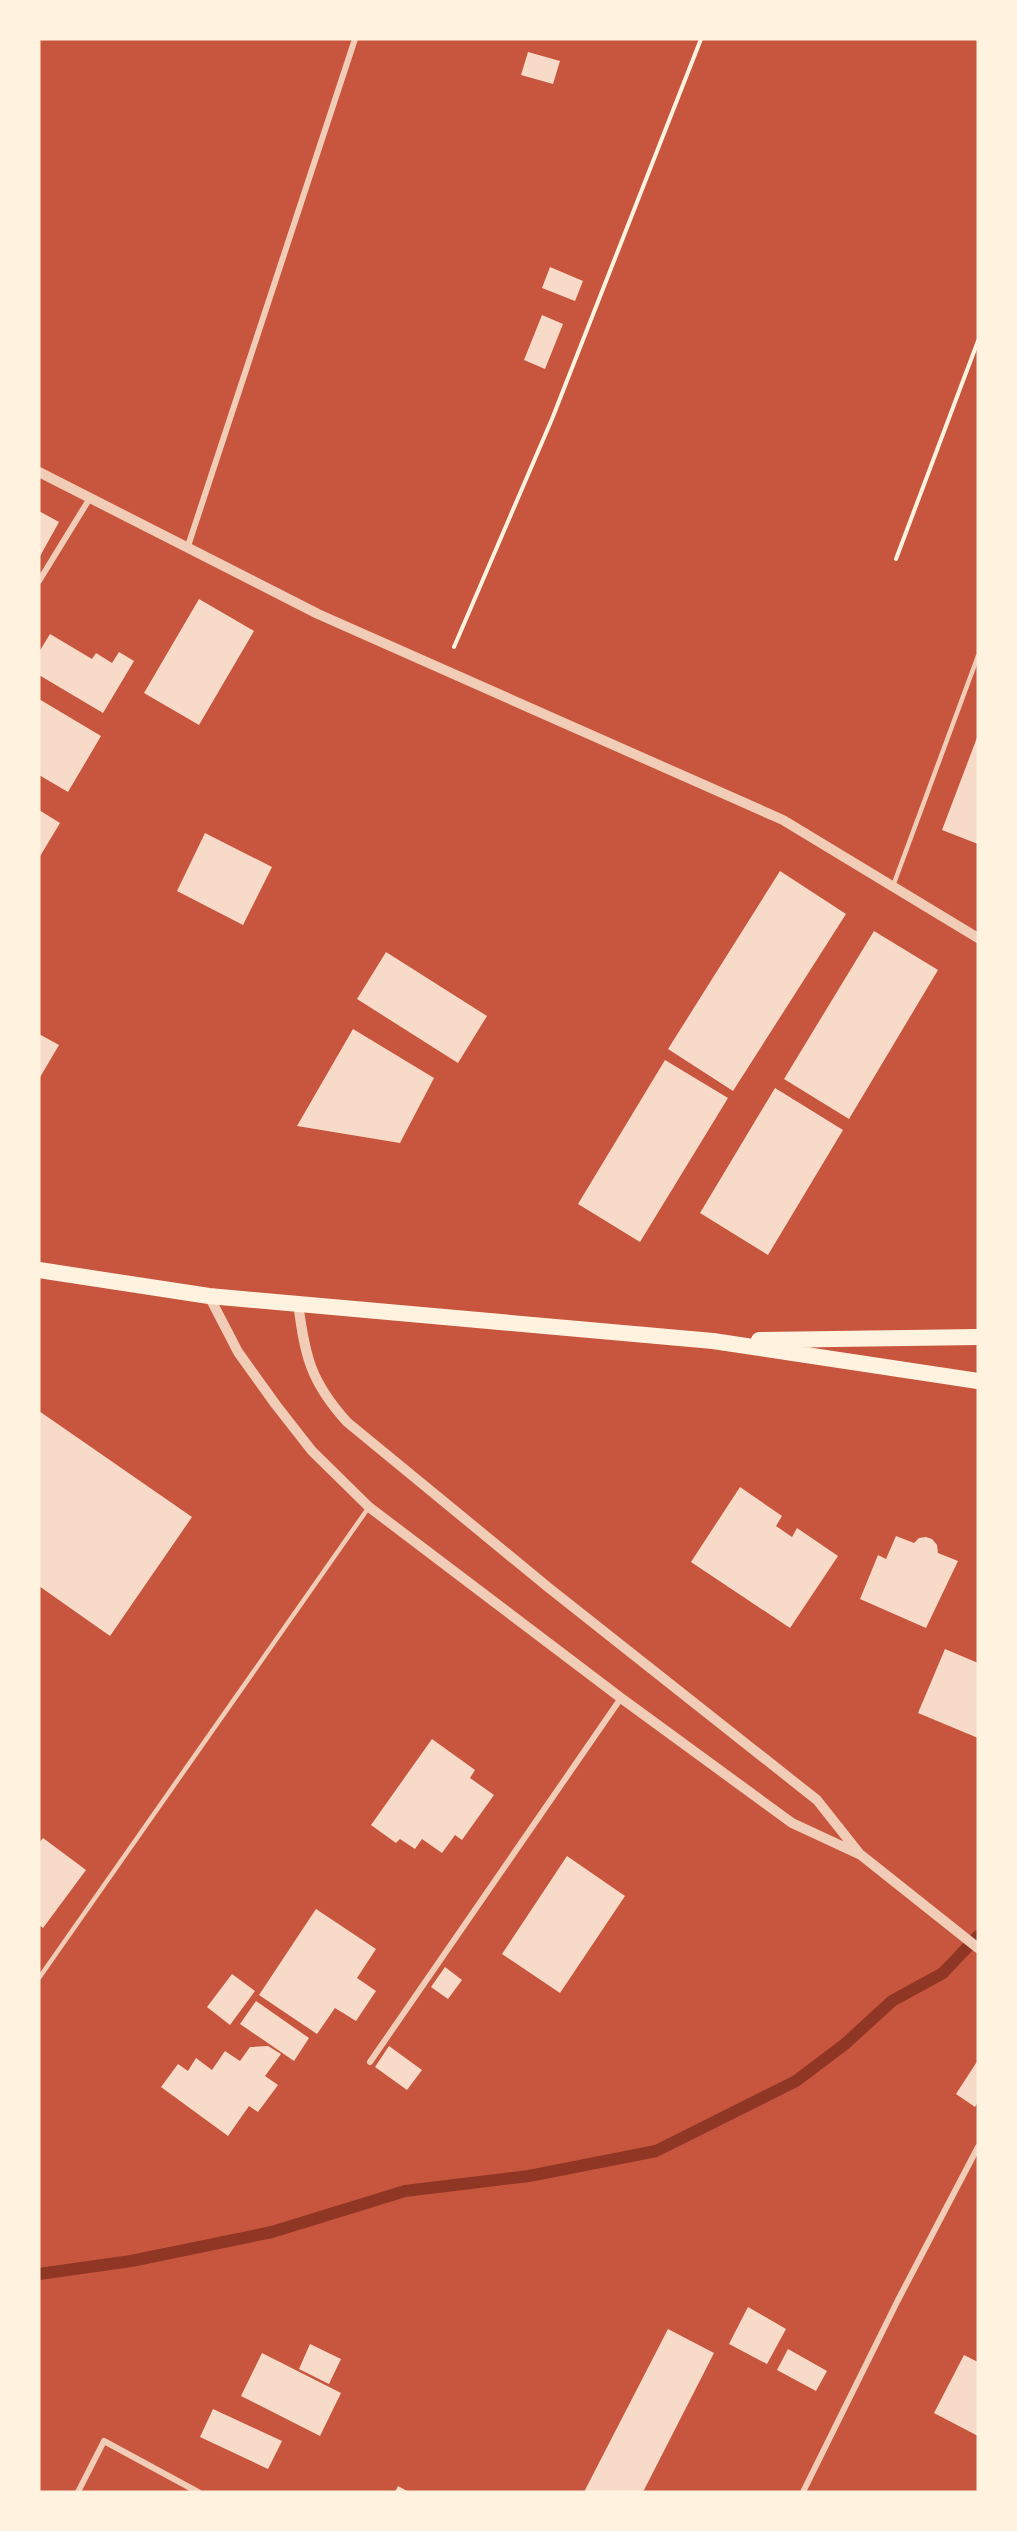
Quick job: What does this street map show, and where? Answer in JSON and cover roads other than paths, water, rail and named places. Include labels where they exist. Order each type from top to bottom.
[{"type":"highway","points":[[39,1270],[209,1296],[713,1341],[978,1381]]},
{"type":"highway","points":[[713,1341],[978,1337]]},
{"type":"street","points":[[188,546],[355,39]]},
{"type":"street","points":[[39,472],[318,614],[783,820],[978,938]]},
{"type":"street","points":[[39,581],[90,498]]},
{"type":"street","points":[[209,1296],[238,1352],[276,1405],[312,1451],[369,1507],[621,1698],[792,1823],[861,1855]]},
{"type":"street","points":[[298,1303],[304,1350],[311,1371],[334,1408],[347,1422],[549,1588],[817,1800],[861,1855],[978,1948]]},
{"type":"street","points":[[370,2062],[621,1698]]},
{"type":"street","points":[[803,2492],[978,2147]]},
{"type":"street","points":[[78,2492],[104,2440],[198,2492]]},
{"type":"lane","points":[[893,886],[978,656]]},
{"type":"lane","points":[[39,1978],[369,1507]]},
{"type":"waterway","points":[[39,2274],[131,2261],[272,2232],[405,2191],[529,2176],[656,2151],[796,2081],[845,2044],[892,2001],[943,1973],[978,1936]]}]
